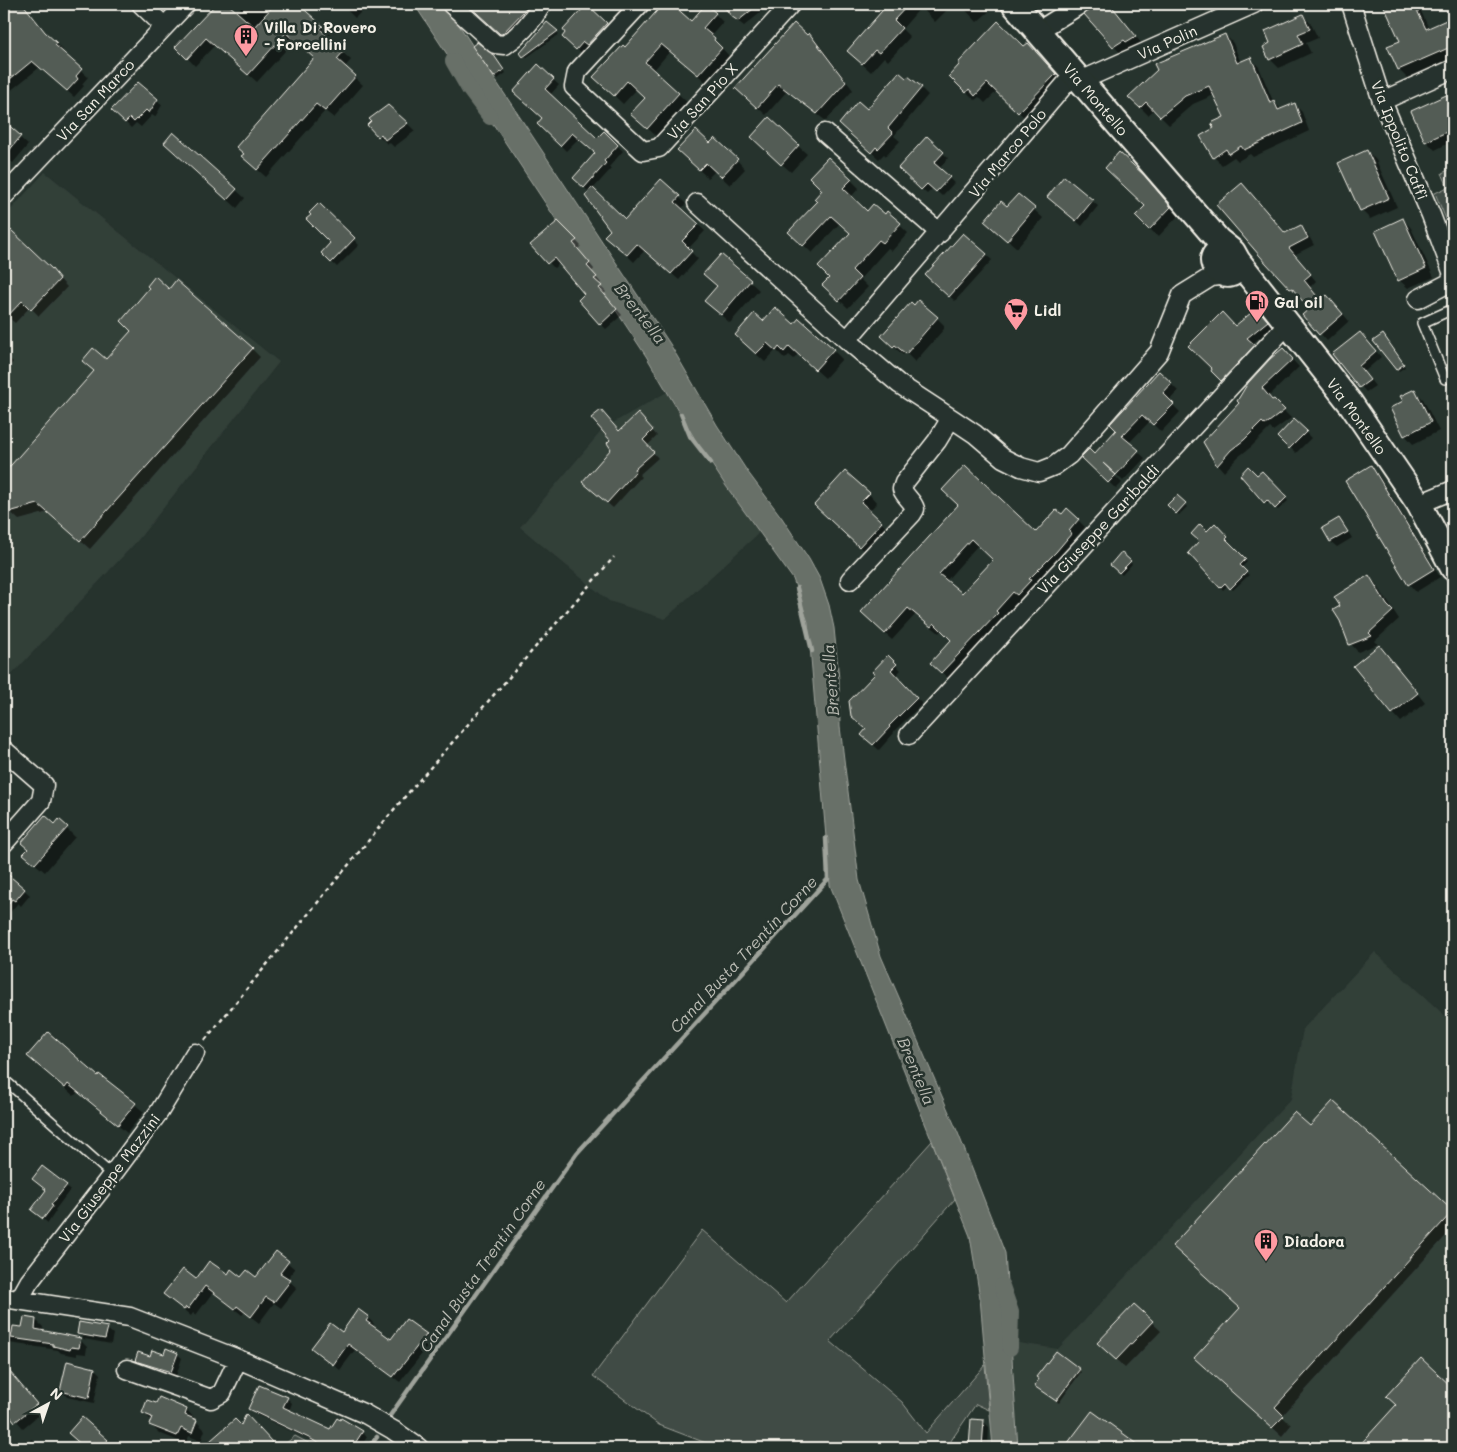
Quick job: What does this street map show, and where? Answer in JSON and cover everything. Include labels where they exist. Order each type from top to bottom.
[{"type":"main road","name":"Via Montello","points":[[1014,4],[1227,262],[1288,324],[1351,404],[1419,504],[1453,568]]},
{"type":"street","points":[[141,4],[164,26]]},
{"type":"street","name":"Via San Marco","points":[[4,196],[186,4]]},
{"type":"street","points":[[451,4],[495,44],[505,46],[534,18],[541,6],[540,4]]},
{"type":"street","name":"Via San Pio X","points":[[640,4],[577,72],[574,87],[643,151],[659,148],[791,4]]},
{"type":"street","points":[[1038,31],[1081,4]]},
{"type":"street","name":"Via Polin","points":[[1077,78],[1254,4]]},
{"type":"street","name":"Via Ippolito Caffi","points":[[1351,4],[1382,101],[1431,215],[1453,275],[1449,283],[1418,299]]},
{"type":"street","points":[[1382,101],[1453,69]]},
{"type":"street","name":"Via Marco Polo","points":[[847,340],[1077,78]]},
{"type":"street","points":[[825,133],[940,233]]},
{"type":"street","points":[[697,203],[847,340],[899,384],[975,434],[1003,458],[1021,467],[1039,472],[1054,466],[1070,456],[1160,352],[1182,295],[1227,262]]},
{"type":"street","name":"Via Giuseppe Garibaldi","points":[[909,735],[1288,324]]},
{"type":"street","points":[[850,580],[915,509],[914,503],[905,496],[902,489],[904,483],[937,441],[951,418]]},
{"type":"street","points":[[1419,504],[1453,490]]},
{"type":"street","points":[[4,843],[41,801],[44,785],[7,752]]},
{"type":"street","name":"Via Giuseppe Mazzini","points":[[11,1299],[29,1282],[112,1175],[159,1112],[195,1053]]},
{"type":"street","name":"Via Giuseppe Mazzini","points":[[11,1299],[130,1318],[238,1359],[365,1414],[419,1448]]},
{"type":"street","points":[[127,1369],[211,1399],[222,1392],[238,1359]]},
{"type":"lane","points":[[1453,309],[1422,323],[1445,378],[1453,374]]},
{"type":"lane","points":[[8,1083],[112,1175]]},
{"type":"path","points":[[195,1053],[396,807],[614,557]]},
{"type":"shaded area","points":[[1453,168],[1453,236],[1435,193],[1448,187],[1442,173]]},
{"type":"shaded area","points":[[45,172],[279,362],[138,540],[4,683],[4,217]]},
{"type":"shaded area","points":[[667,392],[726,486],[760,532],[665,619],[609,601],[520,527],[604,428]]},
{"type":"shaded area","points":[[1375,952],[1453,1023],[1453,1448],[1018,1448],[1012,1342],[1058,1349],[1291,1099],[1303,1029]]},
{"type":"shaded area","points":[[932,1141],[955,1199],[830,1341],[902,1402],[926,1433],[985,1365],[989,1410],[976,1404],[946,1448],[719,1448],[659,1425],[593,1376],[702,1230],[786,1303]]},
{"type":"shaded area","points":[[295,1436],[318,1448],[280,1448]]},
{"type":"water","points":[[414,4],[445,4],[670,344],[717,425],[747,471],[782,518],[820,579],[829,605],[834,628],[839,679],[840,727],[859,880],[881,956],[958,1133],[1005,1253],[1018,1448],[993,1448],[980,1298],[970,1236],[830,885],[808,622],[793,579],[726,486],[695,439],[646,356]]},
{"type":"building","points":[[4,4],[23,4],[45,32],[57,43],[55,45],[82,69],[76,76],[78,79],[67,91],[32,61],[4,84]]},
{"type":"building","points":[[216,4],[228,4],[254,27],[275,4],[298,4],[323,26],[320,29],[344,51],[337,59],[356,76],[325,111],[316,104],[257,170],[241,156],[244,154],[236,147],[314,58],[286,33],[248,75],[206,38],[187,59],[175,47]]},
{"type":"building","points":[[467,4],[520,4],[526,9],[500,34]]},
{"type":"building","points":[[587,4],[607,23],[587,45],[583,42],[576,50],[562,37],[565,33],[563,30]]},
{"type":"building","points":[[663,4],[672,4],[691,21],[706,4],[716,13],[703,28],[715,38],[714,40],[722,48],[698,75],[661,44],[645,62],[679,93],[647,129],[630,114],[645,98],[627,81],[614,96],[593,77],[623,45],[625,47]]},
{"type":"building","points":[[722,4],[759,4],[738,21],[731,16]]},
{"type":"building","points":[[888,4],[909,4],[894,20],[902,28],[879,53],[875,50],[862,64],[847,51]]},
{"type":"building","points":[[1099,4],[1110,4],[1136,36],[1126,42],[1124,40],[1113,47],[1084,14]]},
{"type":"building","points":[[1383,4],[1414,4],[1426,29],[1453,17],[1453,46],[1398,70],[1387,46],[1400,41]]},
{"type":"building","points":[[1303,14],[1310,29],[1298,34],[1303,44],[1269,60],[1263,47],[1270,43],[1265,31]]},
{"type":"building","points":[[998,21],[1024,46],[1028,43],[1056,74],[1018,113],[987,83],[975,96],[969,89],[966,93],[949,76],[959,65],[959,62]]},
{"type":"building","points":[[547,22],[558,31],[523,57],[520,53]]},
{"type":"building","points":[[794,23],[807,35],[809,33],[846,82],[817,114],[778,84],[757,108],[735,88]]},
{"type":"building","points":[[1225,34],[1237,63],[1251,57],[1270,103],[1274,101],[1278,110],[1295,103],[1302,123],[1244,150],[1241,146],[1229,154],[1226,149],[1213,158],[1200,136],[1214,128],[1211,123],[1224,117],[1209,86],[1185,96],[1160,117],[1146,102],[1140,108],[1128,97],[1157,70],[1154,64]]},
{"type":"building","points":[[477,42],[493,54],[504,70],[494,77],[472,46]]},
{"type":"building","points":[[538,64],[554,79],[545,89],[597,138],[604,131],[618,145],[604,161],[606,163],[584,188],[573,178],[595,153],[572,133],[560,146],[537,124],[542,118],[513,92]]},
{"type":"building","points":[[899,72],[906,78],[908,76],[922,87],[888,128],[893,133],[878,149],[876,147],[871,153],[839,124],[858,101],[867,109]]},
{"type":"building","points":[[138,82],[158,99],[149,113],[146,110],[134,122],[130,118],[125,123],[111,110]]},
{"type":"building","points":[[1453,92],[1453,129],[1425,142],[1411,111]]},
{"type":"building","points":[[388,105],[408,123],[385,140],[381,134],[378,137],[367,125],[371,121],[369,119]]},
{"type":"building","points":[[769,117],[799,145],[781,165],[751,137]]},
{"type":"building","points":[[4,121],[21,136],[4,157]]},
{"type":"building","points":[[696,130],[710,143],[715,138],[738,159],[721,177],[706,163],[699,170],[677,150]]},
{"type":"building","points":[[173,132],[237,189],[227,200],[164,143]]},
{"type":"building","points":[[927,136],[944,152],[934,163],[950,177],[936,192],[927,184],[921,190],[898,168]]},
{"type":"building","points":[[1367,150],[1389,198],[1360,211],[1338,163]]},
{"type":"building","points":[[1119,152],[1145,176],[1171,207],[1149,230],[1135,216],[1145,206],[1105,168]]},
{"type":"building","points":[[828,157],[852,179],[843,188],[867,211],[873,204],[885,214],[887,211],[901,223],[883,243],[879,240],[852,270],[860,278],[839,301],[822,285],[829,278],[818,267],[850,233],[831,216],[803,246],[788,232],[817,202],[814,199],[822,190],[809,177]]},
{"type":"building","points":[[1064,176],[1093,200],[1076,221],[1047,197]]},
{"type":"building","points":[[661,179],[680,196],[675,202],[699,224],[682,241],[692,251],[671,274],[637,244],[627,255],[604,236],[610,230],[585,196],[592,187],[625,219]]},
{"type":"building","points":[[1242,183],[1285,233],[1301,225],[1308,238],[1289,248],[1311,274],[1304,280],[1320,300],[1327,295],[1343,314],[1319,335],[1302,315],[1309,309],[1216,205]]},
{"type":"building","points":[[1018,194],[1035,208],[1007,241],[984,221],[1001,201],[1007,206]]},
{"type":"building","points":[[319,203],[355,238],[331,263],[321,253],[330,243],[306,219]]},
{"type":"building","points":[[1403,218],[1426,268],[1398,281],[1375,231]]},
{"type":"building","points":[[558,221],[577,240],[573,243],[590,263],[587,266],[597,277],[594,279],[602,286],[599,288],[617,309],[600,325],[578,300],[584,294],[554,258],[547,264],[530,245]]},
{"type":"building","points":[[11,230],[60,279],[31,310],[22,301],[4,320],[4,237]]},
{"type":"building","points":[[963,233],[987,254],[949,297],[925,275]]},
{"type":"building","points":[[721,254],[751,280],[721,315],[704,301],[717,286],[703,274]]},
{"type":"building","points":[[155,276],[169,289],[176,280],[253,348],[80,541],[38,504],[9,512],[4,507],[4,473],[94,371],[82,361],[93,348],[106,359],[131,331],[121,321],[149,288],[147,286]]},
{"type":"building","points":[[918,300],[938,317],[906,354],[895,345],[893,347],[881,336],[911,302],[914,305]]},
{"type":"building","points":[[775,307],[794,324],[799,318],[834,349],[815,370],[789,346],[784,352],[779,347],[776,351],[767,343],[756,354],[735,335],[754,313],[763,321]]},
{"type":"building","points":[[1257,308],[1268,321],[1247,338],[1255,345],[1221,381],[1211,371],[1212,369],[1188,346],[1222,312],[1235,326]]},
{"type":"building","points":[[1360,332],[1376,351],[1359,366],[1370,380],[1359,388],[1332,354]]},
{"type":"building","points":[[1383,334],[1404,364],[1396,370],[1373,341]]},
{"type":"building","points":[[1283,348],[1293,359],[1262,388],[1272,400],[1274,399],[1285,410],[1265,425],[1262,422],[1231,450],[1217,466],[1203,442],[1239,403],[1237,401],[1248,383]]},
{"type":"building","points":[[1159,371],[1172,383],[1163,393],[1174,404],[1153,425],[1142,415],[1122,436],[1139,450],[1108,483],[1081,457],[1089,449],[1094,454],[1116,430],[1110,424]]},
{"type":"building","points":[[1415,389],[1431,422],[1404,436],[1390,408],[1403,401],[1400,396]]},
{"type":"building","points":[[601,410],[619,431],[638,413],[653,430],[643,440],[654,452],[635,469],[636,471],[607,503],[582,482],[611,449],[607,443],[610,440],[591,418]]},
{"type":"building","points":[[1294,419],[1307,431],[1289,449],[1277,437]]},
{"type":"building","points":[[965,465],[1036,532],[1056,510],[1062,514],[1067,508],[1079,519],[1069,531],[1072,533],[1029,579],[1031,580],[1017,595],[1013,592],[996,611],[998,613],[941,673],[930,663],[951,640],[934,623],[931,627],[908,608],[885,634],[861,612],[958,505],[942,490]],"holes":[[[971,539],[993,560],[962,593],[939,574]]]},
{"type":"building","points":[[1371,465],[1434,569],[1408,585],[1345,481]]},
{"type":"building","points":[[1248,466],[1257,475],[1262,471],[1287,497],[1275,509],[1267,500],[1264,503],[1240,475]]},
{"type":"building","points":[[845,471],[870,493],[861,502],[882,522],[859,547],[814,505]]},
{"type":"building","points":[[1177,495],[1186,503],[1176,514],[1167,505]]},
{"type":"building","points":[[1339,518],[1348,532],[1330,542],[1322,528]]},
{"type":"building","points":[[1215,523],[1228,537],[1226,539],[1246,559],[1240,565],[1247,572],[1230,589],[1225,583],[1220,588],[1188,553],[1199,541],[1191,534],[1200,524],[1207,531]]},
{"type":"building","points":[[1121,552],[1131,561],[1119,573],[1110,565]]},
{"type":"building","points":[[1369,575],[1387,605],[1393,611],[1369,633],[1372,636],[1349,645],[1340,621],[1333,610],[1340,606],[1334,597]]},
{"type":"building","points":[[1379,645],[1418,693],[1392,714],[1353,666]]},
{"type":"building","points":[[888,655],[897,664],[891,670],[917,698],[873,745],[861,735],[866,729],[851,716],[849,701],[875,674],[872,672]]},
{"type":"building","points":[[45,815],[55,824],[59,819],[68,827],[35,864],[23,854],[28,849],[21,843]]},
{"type":"building","points":[[4,871],[25,889],[15,901],[12,899],[4,909]]},
{"type":"building","points":[[48,1032],[98,1076],[99,1074],[136,1103],[118,1125],[68,1084],[65,1088],[27,1056]]},
{"type":"building","name":"Diadora","points":[[1333,1101],[1453,1211],[1275,1407],[1284,1416],[1272,1428],[1194,1358],[1240,1308],[1172,1246],[1294,1112],[1310,1126]]},
{"type":"building","points":[[42,1166],[67,1185],[51,1205],[53,1206],[43,1219],[31,1210],[46,1190],[32,1179]]},
{"type":"building","points":[[276,1251],[289,1261],[280,1273],[291,1280],[274,1302],[266,1297],[251,1317],[237,1306],[235,1309],[205,1286],[188,1309],[186,1307],[184,1310],[163,1294],[183,1269],[196,1279],[209,1261],[228,1274],[231,1269],[241,1277],[247,1270],[256,1277]]},
{"type":"building","points":[[1134,1304],[1153,1321],[1116,1360],[1097,1343]]},
{"type":"building","points":[[358,1309],[369,1317],[366,1321],[391,1339],[406,1319],[427,1334],[393,1377],[348,1344],[333,1365],[311,1348],[330,1323],[342,1332]]},
{"type":"building","points":[[24,1317],[36,1319],[35,1329],[81,1338],[79,1348],[71,1347],[70,1350],[53,1346],[53,1344],[11,1338],[13,1326],[22,1327]]},
{"type":"building","points":[[79,1322],[108,1327],[105,1339],[77,1334]]},
{"type":"building","points":[[166,1348],[178,1353],[171,1372],[135,1361],[138,1352],[150,1356],[152,1350],[164,1354]]},
{"type":"building","points":[[1056,1351],[1080,1369],[1056,1401],[1034,1386],[1039,1379],[1036,1377]]},
{"type":"building","points":[[1421,1358],[1453,1388],[1453,1448],[1357,1448],[1396,1405],[1386,1396]]},
{"type":"building","points":[[67,1361],[95,1368],[89,1398],[60,1391]]},
{"type":"building","points":[[4,1365],[37,1404],[15,1422],[4,1408]]},
{"type":"building","points":[[259,1385],[288,1397],[283,1407],[330,1429],[337,1418],[340,1420],[341,1418],[363,1431],[352,1448],[326,1448],[248,1409]]},
{"type":"building","points":[[159,1397],[187,1409],[185,1415],[197,1420],[192,1433],[181,1428],[177,1436],[149,1425],[152,1417],[142,1413],[147,1400],[156,1403]]},
{"type":"building","points":[[1092,1411],[1143,1448],[1064,1448]]},
{"type":"building","points":[[246,1414],[272,1442],[264,1448],[202,1448],[235,1419],[241,1425]]},
{"type":"building","points":[[82,1417],[108,1440],[100,1448],[85,1448],[68,1433]]},
{"type":"building","points":[[971,1419],[984,1420],[982,1448],[969,1448]]},
{"type":"waterway","name":"Brentella","points":[[453,61],[469,89],[490,117]]},
{"type":"waterway","name":"Canal Busta Trentin Corne","points":[[681,414],[690,436],[711,463]]},
{"type":"waterway","name":"Canal Busta Trentin Corne","points":[[797,588],[812,651]]},
{"type":"waterway","name":"Canal Busta Trentin Corne","points":[[389,1417],[577,1153],[828,879],[826,838]]},
{"type":"waterway","name":"Brentella","points":[[1002,1286],[1011,1312],[1010,1348]]},
{"type":"waterway","name":"Canal Busta Trentin Corne","points":[[368,1448],[377,1437]]},
{"type":"place","name":"Villa Di Rovero - Forcellini","points":[[246,57]]},
{"type":"place","name":"Gal oil","points":[[1257,323]]},
{"type":"place","name":"Lidl","points":[[1016,331]]},
{"type":"place","name":"Diadora","points":[[1266,1262]]}]
